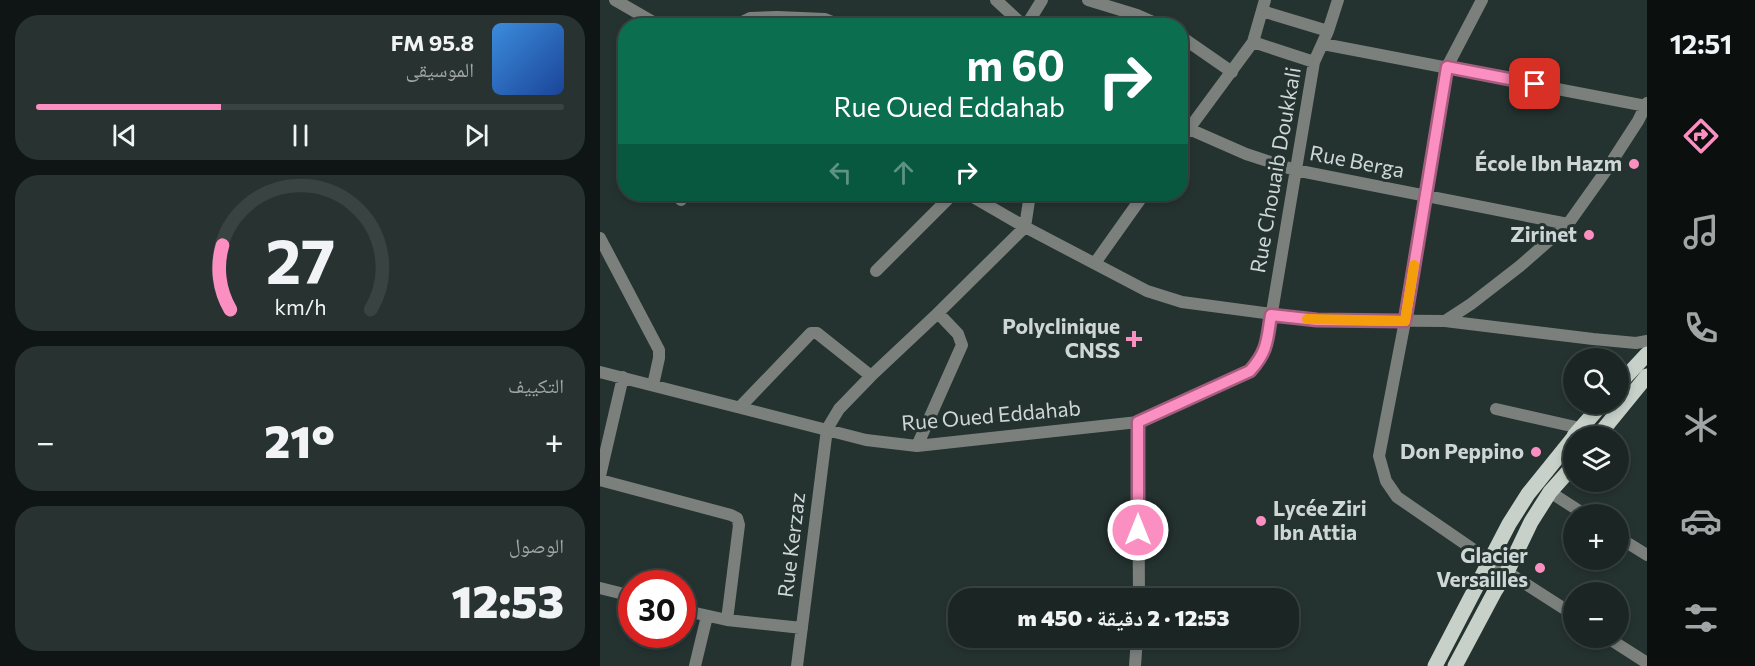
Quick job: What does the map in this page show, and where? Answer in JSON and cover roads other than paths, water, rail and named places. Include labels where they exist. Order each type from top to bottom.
[{"type":"main road","points":[[1629,374],[1647,354]]},
{"type":"main road","points":[[1606,426],[1647,376]]},
{"type":"main road","points":[[1583,426],[1593,414]]},
{"type":"main road","points":[[1435,666],[1509,524],[1528,494],[1563,450]]},
{"type":"main road","points":[[1455,666],[1507,572],[1531,522],[1550,492],[1563,477]]},
{"type":"street","points":[[615,0],[638,5],[652,18]]},
{"type":"street","points":[[996,0],[1016,18]]},
{"type":"street","points":[[1030,18],[1042,0]]},
{"type":"street","points":[[1088,0],[1144,18]]},
{"type":"street","name":"Rue Chouaib Doukkali","points":[[1271,315],[1314,62],[1323,44],[1338,0]]},
{"type":"street","points":[[1482,0],[1447,67],[1405,321],[1379,456],[1386,481],[1397,496],[1490,561],[1563,608]]},
{"type":"street","points":[[1188,123],[1232,72],[1253,42],[1264,5],[1328,31]]},
{"type":"street","points":[[750,18],[825,18]]},
{"type":"street","points":[[1188,42],[1232,72]]},
{"type":"street","points":[[1253,42],[1314,62]]},
{"type":"street","points":[[1323,44],[1367,54],[1647,104],[1605,172],[1568,224],[1496,286],[1445,321]]},
{"type":"street","name":"Rue Berga","points":[[1188,128],[1246,154],[1295,170],[1568,224]]},
{"type":"street","points":[[876,271],[946,201]]},
{"type":"street","points":[[980,201],[1147,291],[1182,302],[1317,320],[1445,321],[1593,339],[1636,343],[1647,341]]},
{"type":"street","points":[[826,429],[839,409],[871,376],[1025,227],[1029,201]]},
{"type":"street","points":[[1095,263],[1139,201]]},
{"type":"street","points":[[600,238],[659,350],[653,385]]},
{"type":"street","points":[[916,446],[962,345],[958,334],[938,313]]},
{"type":"street","name":"Rue Oued Eddahab","points":[[600,372],[866,440],[916,446],[1138,422],[1250,371],[1261,358],[1267,342],[1271,315]]},
{"type":"street","points":[[740,407],[814,332],[871,376]]},
{"type":"street","points":[[623,377],[600,478],[737,518],[739,525],[727,620]]},
{"type":"street","points":[[1496,409],[1563,430]]},
{"type":"street","points":[[1138,422],[1139,588]]},
{"type":"street","name":"Rue Kerzaz","points":[[797,666],[826,429]]},
{"type":"street","points":[[1550,492],[1569,504]]},
{"type":"street","points":[[1629,544],[1647,555]]},
{"type":"street","points":[[600,588],[618,592]]},
{"type":"street","points":[[696,614],[727,620],[802,628]]},
{"type":"street","points":[[695,666],[706,616]]},
{"type":"street","points":[[1135,666],[1136,648]]},
{"type":"street","points":[[1624,648],[1647,663]]},
{"type":"place","name":"École Ibn Hazm","points":[[1634,164]]},
{"type":"place","name":"Zirinet","points":[[1589,235]]},
{"type":"place","name":"Polyclinique CNSS","points":[[1134,339]]},
{"type":"place","name":"Don Peppino","points":[[1536,452]]},
{"type":"place","name":"Lycée Ziri Ibn Attia","points":[[1261,521]]},
{"type":"place","name":"Glacier Versailles","points":[[1540,568]]}]
